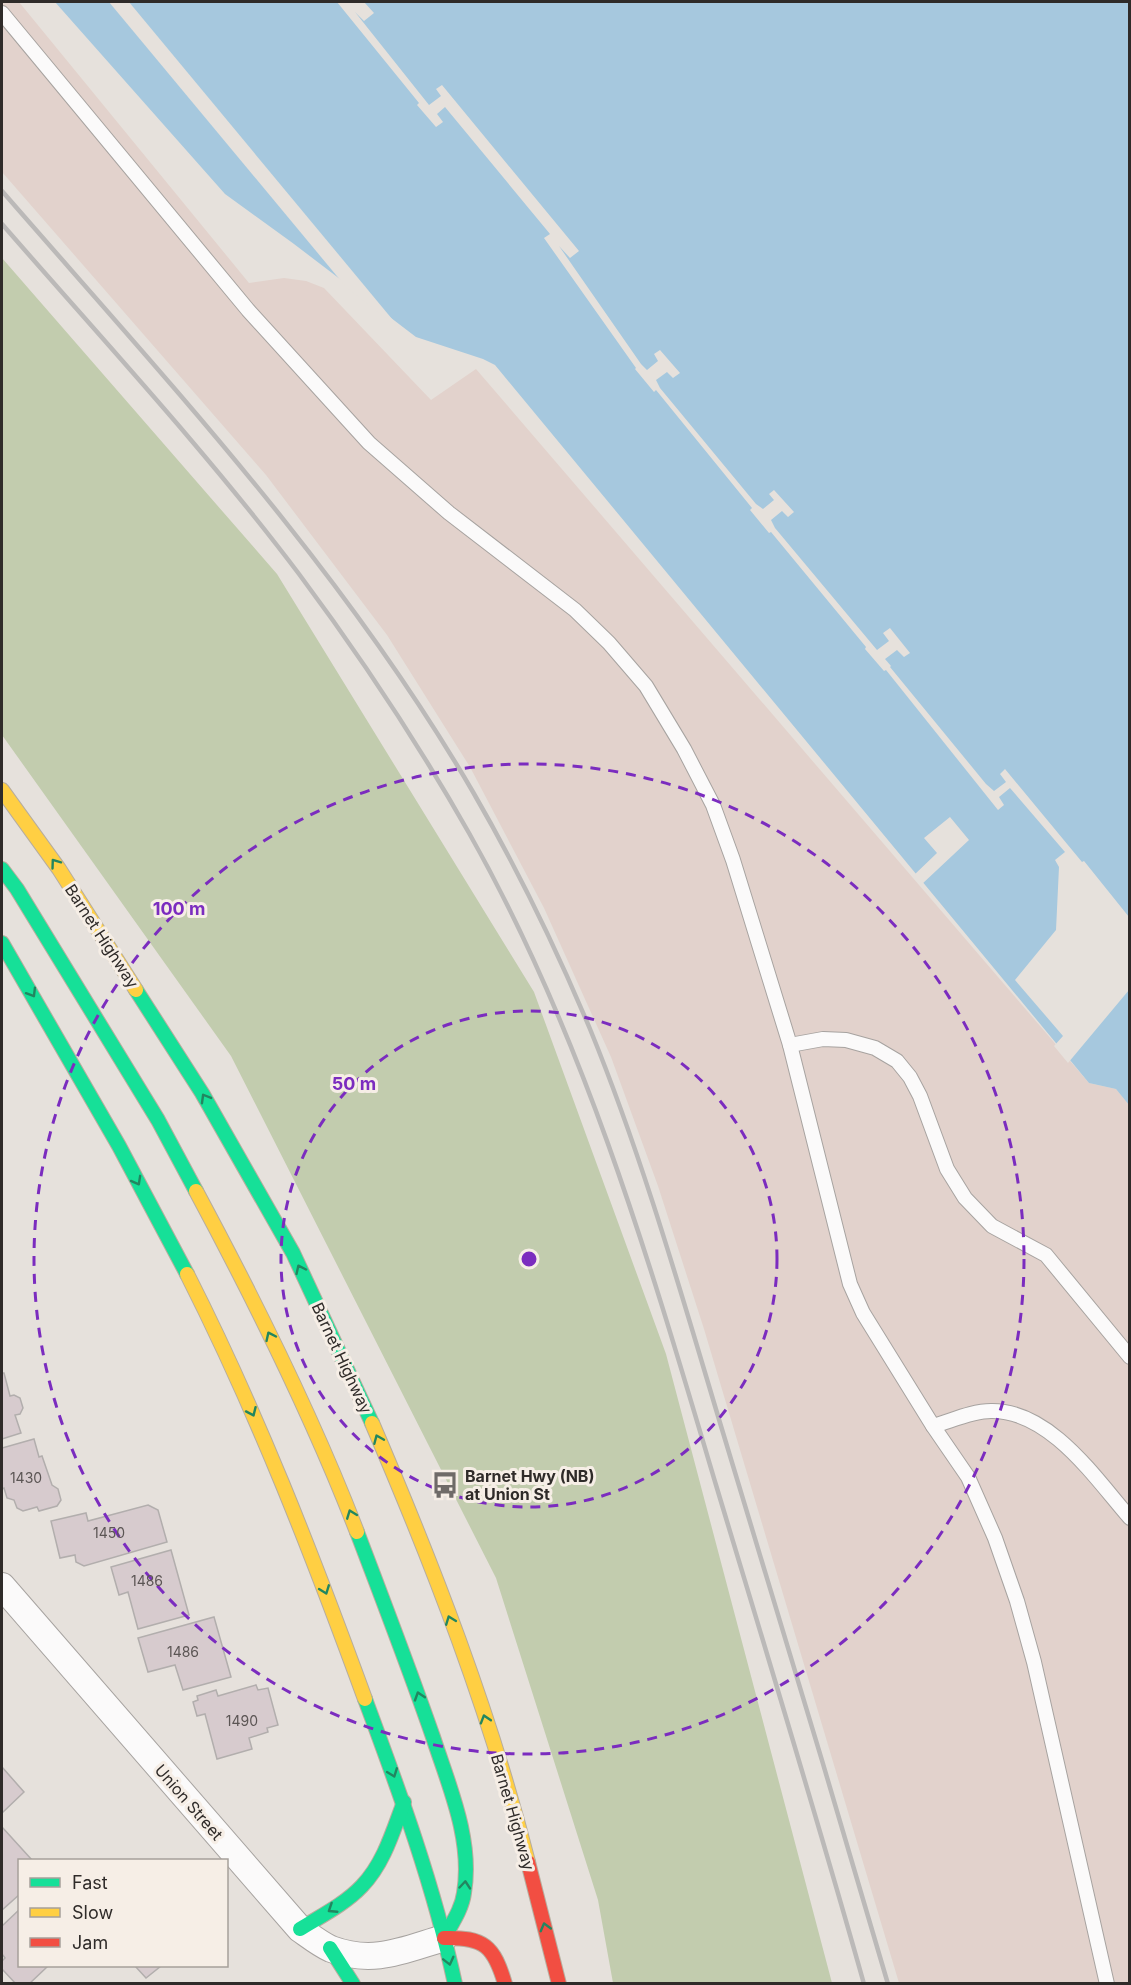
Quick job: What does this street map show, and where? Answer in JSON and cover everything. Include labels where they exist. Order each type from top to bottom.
[{"type":"main road","name":"Barnet Highway","points":[[2,790],[59,868],[202,1093],[293,1253],[361,1398],[402,1493],[471,1675],[521,1835],[559,1983]]},
{"type":"main road","points":[[2,869],[158,1120],[241,1275],[336,1477],[406,1659],[458,1813],[465,1854],[465,1890],[462,1905],[444,1938]]},
{"type":"main road","points":[[2,943],[110,1130],[161,1225],[228,1356],[289,1496],[404,1802],[455,1983]]},
{"type":"main road","points":[[300,1929],[340,1905],[363,1885],[381,1858],[404,1802]]},
{"type":"main road","points":[[444,1938],[464,1937],[480,1942],[494,1952],[501,1965],[505,1983]]},
{"type":"main road","points":[[330,1948],[353,1983]]},
{"type":"street","name":"Union Street","points":[[2,1586],[300,1929],[330,1948],[366,1956],[385,1956],[444,1938]]},
{"type":"lane","points":[[2,13],[248,310],[369,443],[449,513],[575,610],[609,643],[646,686],[684,749],[713,805],[733,860],[790,1045],[850,1284],[862,1313],[968,1478],[995,1538],[1017,1601],[1037,1674],[1107,1983]]},
{"type":"lane","points":[[790,1045],[823,1039],[846,1040],[875,1048],[897,1061],[921,1096],[947,1168],[966,1198],[992,1226],[1046,1255],[1130,1357]]},
{"type":"lane","points":[[933,1426],[979,1412],[992,1411],[1028,1419],[1070,1449],[1130,1518]]},
{"type":"shaded area","points":[[2,2],[19,2],[249,283],[284,278],[306,281],[324,288],[431,400],[476,369],[1089,1083],[1116,1089],[1129,1105],[1129,1983],[899,1983],[704,1329],[658,1186],[611,1057],[544,908],[470,767],[387,635],[266,475],[2,172]]},
{"type":"green space","points":[[2,258],[277,574],[534,992],[666,1354],[832,1983],[613,1983],[598,1900],[496,1578],[231,1056],[2,735]]},
{"type":"water","points":[[55,2],[1129,2],[1129,1105],[1116,1089],[1089,1083],[495,365],[416,337],[225,194]]},
{"type":"pier","points":[[109,2],[129,2],[402,331],[346,287]]},
{"type":"pier","points":[[337,2],[364,2],[374,13],[364,21],[355,12],[429,105],[441,96],[436,89],[442,85],[579,251],[570,258],[559,246],[641,364],[647,370],[658,361],[654,354],[660,350],[680,373],[673,378],[667,372],[656,380],[660,388],[756,504],[763,509],[774,500],[769,494],[774,490],[794,512],[788,517],[782,511],[771,520],[775,528],[877,650],[889,641],[883,633],[890,628],[910,653],[904,657],[897,650],[885,659],[986,784],[994,791],[1006,782],[1000,774],[1005,769],[1129,917],[1129,990],[1068,1063],[1054,1046],[1063,1036],[1015,980],[1056,930],[1059,867],[1055,860],[1065,852],[1010,788],[999,797],[1004,805],[998,810],[886,670],[884,671],[865,649],[866,647],[771,532],[769,533],[750,510],[752,508],[656,390],[654,392],[635,369],[544,238],[550,234],[445,107],[437,114],[443,122],[436,127]]},
{"type":"pier","points":[[950,817],[969,840],[921,885],[913,876],[937,853],[924,838]]},
{"type":"building","points":[[2,1373],[4,1373],[10,1396],[20,1398],[23,1408],[20,1414],[15,1415],[21,1433],[2,1439]]},
{"type":"building","points":[[34,1439],[39,1457],[42,1456],[52,1485],[58,1489],[61,1500],[57,1506],[39,1511],[37,1507],[23,1511],[17,1508],[14,1500],[7,1498],[4,1488],[2,1489],[2,1448]]},
{"type":"building","points":[[148,1505],[158,1510],[167,1542],[84,1566],[76,1562],[75,1555],[60,1558],[51,1521],[86,1513],[88,1521]]},
{"type":"building","points":[[171,1550],[189,1615],[138,1629],[128,1592],[119,1595],[111,1567]]},
{"type":"building","points":[[214,1617],[231,1677],[183,1690],[175,1665],[148,1672],[138,1638]]},
{"type":"building","points":[[256,1685],[258,1690],[268,1688],[278,1725],[267,1728],[268,1732],[249,1738],[252,1749],[217,1759],[205,1714],[197,1716],[193,1702],[198,1700],[197,1696],[216,1690],[218,1696]]},
{"type":"building","points":[[2,1767],[24,1792],[2,1813]]},
{"type":"building","points":[[2,1827],[31,1859],[18,1859],[18,1896],[2,1910]]},
{"type":"building","points":[[18,1911],[18,1967],[47,1967],[29,1984],[16,1984],[2,1969],[2,1961],[5,1958],[2,1954],[2,1926]]},
{"type":"building","points":[[136,1967],[160,1967],[146,1978]]},
{"type":"railway","points":[[2,191],[252,480],[368,631],[423,710],[473,792],[535,909],[564,968],[610,1079],[662,1231],[888,1984]]},
{"type":"railway","points":[[2,224],[191,440],[299,574],[345,637],[409,733],[450,799],[510,910],[547,989],[580,1070],[639,1235],[791,1734],[864,1984]]},
{"type":"traffic: fast","points":[[2,869],[17,889],[158,1120],[196,1191]]},
{"type":"traffic: fast","points":[[2,943],[119,1146],[187,1274]]},
{"type":"traffic: fast","points":[[136,990],[202,1093],[293,1253],[372,1423]]},
{"type":"traffic: fast","points":[[357,1532],[433,1737],[458,1814],[465,1853],[464,1893],[459,1910],[444,1938]]},
{"type":"traffic: fast","points":[[365,1699],[427,1876],[455,1984]]},
{"type":"traffic: fast","points":[[300,1929],[348,1898],[370,1877],[387,1846],[404,1802]]},
{"type":"traffic: fast","points":[[330,1948],[353,1984]]},
{"type":"traffic: slow","points":[[2,790],[59,869],[136,990]]},
{"type":"traffic: slow","points":[[196,1191],[282,1359],[340,1488],[357,1532]]},
{"type":"traffic: slow","points":[[187,1274],[260,1431],[325,1591],[365,1699]]},
{"type":"traffic: slow","points":[[372,1423],[417,1530],[459,1640],[496,1750],[528,1862]]},
{"type":"traffic: jam","points":[[528,1862],[559,1984]]},
{"type":"traffic: jam","points":[[444,1938],[469,1939],[485,1946],[496,1961],[505,1984]]},
{"type":"place","name":"Barnet Hwy (NB) at Union St","points":[[445,1485]]}]
